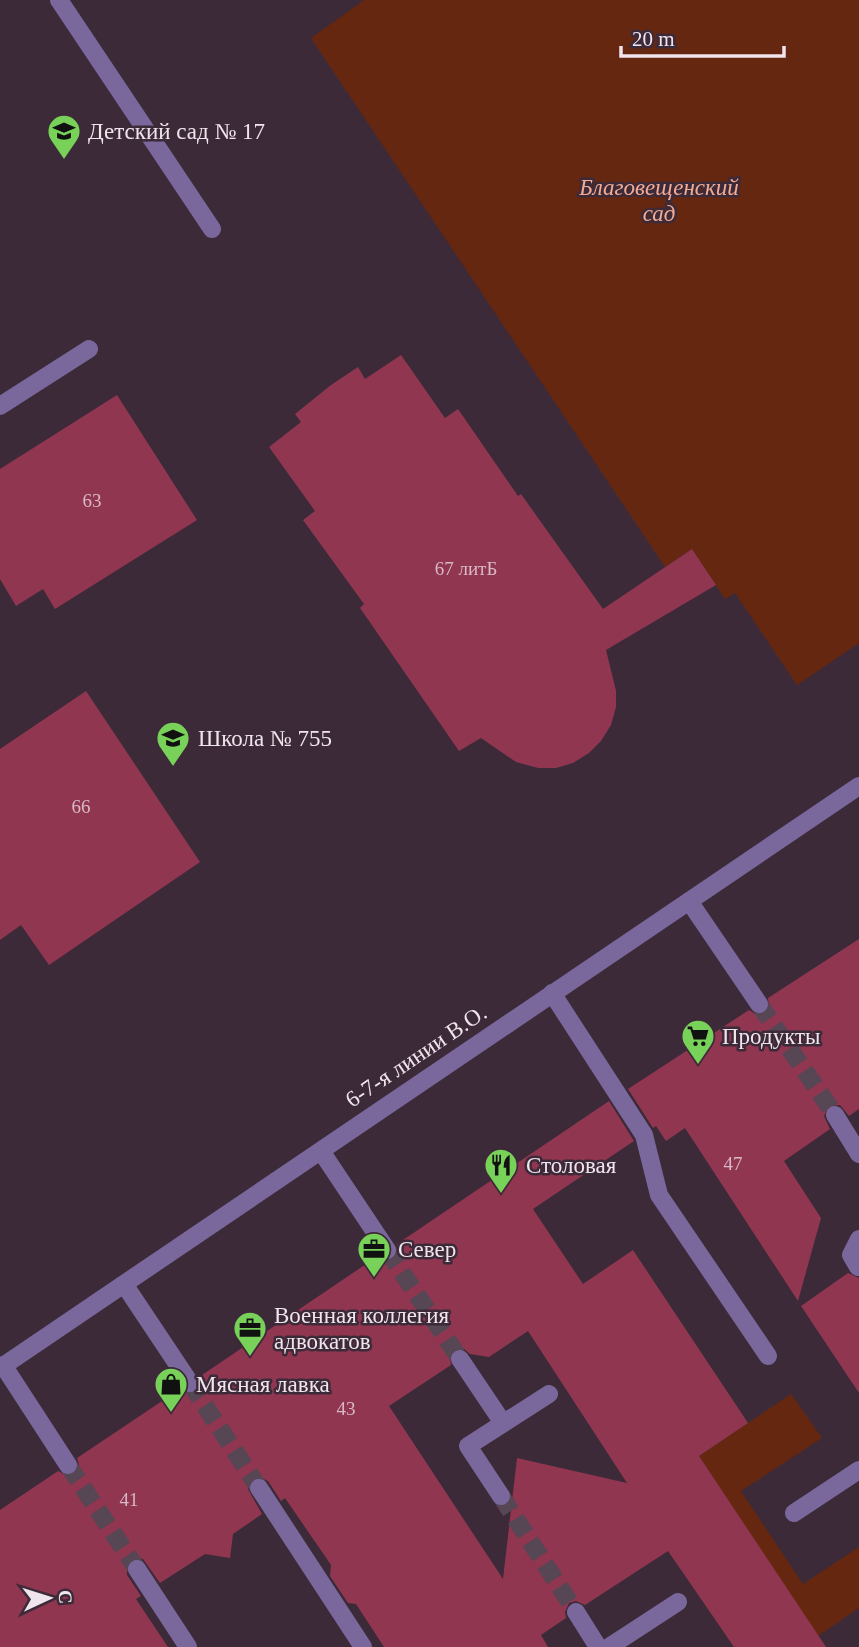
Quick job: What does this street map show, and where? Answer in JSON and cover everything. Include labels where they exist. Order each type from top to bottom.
[{"type":"street","points":[[60,0],[212,229]]},
{"type":"street","points":[[0,406],[89,349]]},
{"type":"street","name":"6-7-я линии В.О.","points":[[2,1367],[859,786]]},
{"type":"street","points":[[689,901],[759,1004]]},
{"type":"street","points":[[551,993],[644,1135],[659,1195],[768,1356]]},
{"type":"street","points":[[835,1115],[859,1154]]},
{"type":"street","points":[[321,1151],[387,1250]]},
{"type":"street","points":[[858,1267],[850,1255],[859,1239]]},
{"type":"street","points":[[124,1284],[190,1383]]},
{"type":"street","points":[[460,1359],[503,1423]]},
{"type":"street","points":[[2,1367],[68,1465]]},
{"type":"street","points":[[501,1496],[468,1446],[549,1394]]},
{"type":"street","points":[[794,1513],[859,1470]]},
{"type":"street","points":[[259,1488],[363,1647]]},
{"type":"street","points":[[137,1569],[188,1647]]},
{"type":"street","points":[[609,1647],[678,1602]]},
{"type":"street","points":[[576,1612],[598,1647]]},
{"type":"green space","name":"Благовещенский сад","points":[[364,0],[859,0],[859,643],[797,685],[735,593],[725,599],[692,549],[665,567],[311,38]]},
{"type":"green space","points":[[791,1394],[822,1438],[741,1491],[803,1584],[859,1547],[859,1608],[818,1636],[699,1456]]},
{"type":"building","points":[[401,355],[445,418],[458,409],[518,496],[521,494],[603,609],[692,549],[716,585],[606,650],[616,691],[616,707],[611,725],[589,753],[573,763],[556,768],[538,768],[516,762],[481,738],[459,751],[360,608],[364,604],[303,520],[315,511],[269,447],[301,422],[295,414],[331,385],[358,367],[365,379]]},
{"type":"building","points":[[117,395],[197,520],[55,609],[43,589],[16,606],[0,579],[0,469]]},
{"type":"building","points":[[86,691],[200,862],[49,965],[21,925],[0,940],[0,749]]},
{"type":"building","points":[[859,939],[859,1109],[849,1116],[840,1105],[829,1106],[824,1116],[830,1129],[784,1161],[821,1218],[798,1301],[685,1128],[666,1141],[656,1126],[653,1128],[628,1089],[749,1010],[755,1014],[765,1014],[769,1008],[768,998]]},
{"type":"building","points":[[609,1101],[634,1141],[533,1209],[583,1284],[633,1250],[748,1423],[699,1456],[826,1647],[734,1647],[668,1551],[585,1605],[576,1601],[569,1603],[565,1612],[566,1618],[541,1635],[548,1647],[384,1647],[356,1604],[348,1603],[330,1576],[331,1565],[285,1498],[281,1501],[268,1481],[259,1477],[249,1482],[248,1489],[262,1514],[233,1534],[230,1558],[205,1554],[160,1583],[143,1559],[136,1558],[127,1563],[127,1575],[141,1596],[136,1599],[168,1647],[0,1647],[0,1510],[58,1471],[68,1476],[75,1474],[79,1465],[77,1458],[180,1389],[190,1394],[197,1392],[201,1383],[199,1377],[378,1256],[387,1261],[394,1259],[398,1250],[397,1244]],"holes":[[[528,1331],[627,1483],[517,1458],[503,1579],[389,1406],[451,1365],[450,1355],[454,1349],[464,1349],[470,1354],[489,1357]]]},
{"type":"building","points":[[848,1273],[859,1278],[859,1393],[801,1306]]},
{"type":"tunnel","points":[[759,1004],[835,1115]]},
{"type":"tunnel","points":[[387,1250],[460,1359]]},
{"type":"tunnel","points":[[190,1383],[259,1488]]},
{"type":"tunnel","points":[[68,1465],[137,1569]]},
{"type":"tunnel","points":[[501,1496],[576,1612]]},
{"type":"place","name":"Детский сад № 17","points":[[64,161]]},
{"type":"place","name":"Школа № 755","points":[[173,768]]},
{"type":"place","name":"Продукты","points":[[698,1066]]},
{"type":"place","name":"Столовая","points":[[501,1195]]},
{"type":"place","name":"Север","points":[[374,1279]]},
{"type":"place","name":"Военная коллегия адвокатов","points":[[250,1358]]},
{"type":"place","name":"Мясная лавка","points":[[171,1414]]}]
